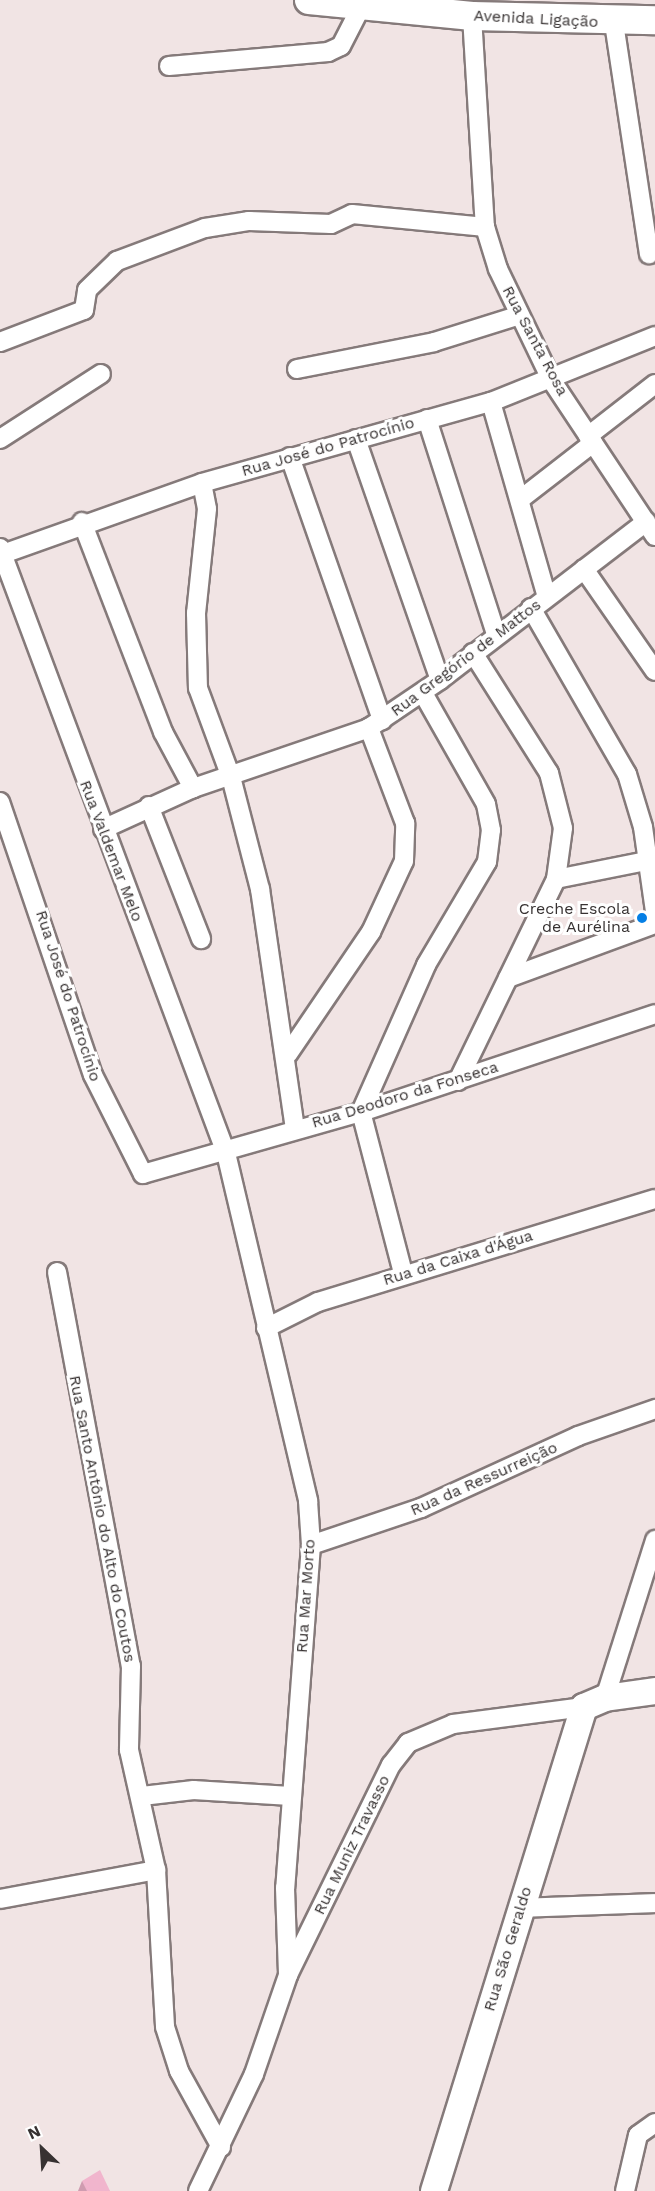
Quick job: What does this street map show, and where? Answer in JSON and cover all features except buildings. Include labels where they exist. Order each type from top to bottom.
[{"type":"main road","name":"Avenida Ligação","points":[[309,0],[472,16],[614,23],[655,20]]},
{"type":"street","points":[[169,66],[328,52],[341,46],[362,5]]},
{"type":"street","name":"Rua Santa Rosa","points":[[472,16],[485,227],[518,316],[552,381],[650,529]]},
{"type":"street","points":[[614,23],[650,254]]},
{"type":"street","points":[[0,342],[84,310],[87,290],[117,261],[206,228],[249,221],[331,224],[352,214],[485,227]]},
{"type":"street","points":[[297,369],[434,342],[518,316]]},
{"type":"street","name":"Rua José do Patrocínio","points":[[1,553],[82,522],[201,483],[491,402],[552,381],[655,336]]},
{"type":"street","points":[[0,439],[101,374]]},
{"type":"street","points":[[522,498],[655,384]]},
{"type":"street","points":[[491,402],[522,498],[548,597]]},
{"type":"street","points":[[427,419],[496,634]]},
{"type":"street","points":[[356,439],[440,680]]},
{"type":"street","points":[[288,1053],[364,942],[404,861],[405,823],[376,724],[290,457]]},
{"type":"street","points":[[201,483],[207,508],[196,665],[198,688],[231,777],[260,889],[288,1053],[295,1128]]},
{"type":"street","points":[[82,522],[163,732],[193,788]]},
{"type":"street","name":"Rua Gregório de Mattos","points":[[103,829],[149,806],[193,788],[231,777],[376,724],[423,693],[496,634],[584,569],[650,529]]},
{"type":"street","name":"Rua Valdemar Melo","points":[[1,553],[226,1153]]},
{"type":"street","points":[[584,569],[655,671]]},
{"type":"street","points":[[531,609],[627,774],[643,827],[646,861],[655,911]]},
{"type":"street","points":[[458,1081],[556,879],[563,828],[556,790],[473,653]]},
{"type":"street","points":[[403,1273],[361,1112],[426,965],[487,861],[491,830],[486,804],[423,693]]},
{"type":"street","name":"Rua José do Patrocínio","points":[[0,802],[93,1075],[137,1170],[154,1173]]},
{"type":"street","points":[[149,806],[201,939]]},
{"type":"street","points":[[556,879],[646,861]]},
{"type":"street","points":[[508,978],[655,924]]},
{"type":"street","name":"Rua Deodoro da Fonseca","points":[[154,1173],[226,1153],[295,1128],[361,1112],[655,1014]]},
{"type":"street","name":"Rua Mar Morto","points":[[226,1153],[308,1501],[311,1545],[290,1796],[288,1975]]},
{"type":"street","name":"Rua da Caixa d'Água","points":[[266,1328],[318,1302],[403,1273],[655,1199]]},
{"type":"street","name":"Rua Santo Antônio do Alto do Coutos","points":[[57,1272],[131,1665],[129,1750],[142,1796],[156,1870],[165,2027],[179,2071],[221,2147]]},
{"type":"street","name":"Rua da Ressurreição","points":[[311,1545],[421,1508],[579,1436],[655,1409]]},
{"type":"street","points":[[594,1703],[655,1540]]},
{"type":"street","name":"Rua Muniz Travasso","points":[[200,2188],[221,2147],[288,1975],[391,1765],[408,1743],[453,1724],[594,1703],[655,1691]]},
{"type":"street","name":"Rua São Geraldo","points":[[434,2191],[520,1908],[594,1703]]},
{"type":"street","points":[[142,1796],[194,1790],[290,1796]]},
{"type":"street","points":[[0,1899],[156,1870]]},
{"type":"street","points":[[520,1908],[655,1903]]},
{"type":"street","points":[[625,2191],[638,2134],[655,2122]]},
{"type":"street","points":[[183,2191],[200,2188]]},
{"type":"place","name":"Creche Escola de Aurélina","points":[[642,918]]}]
